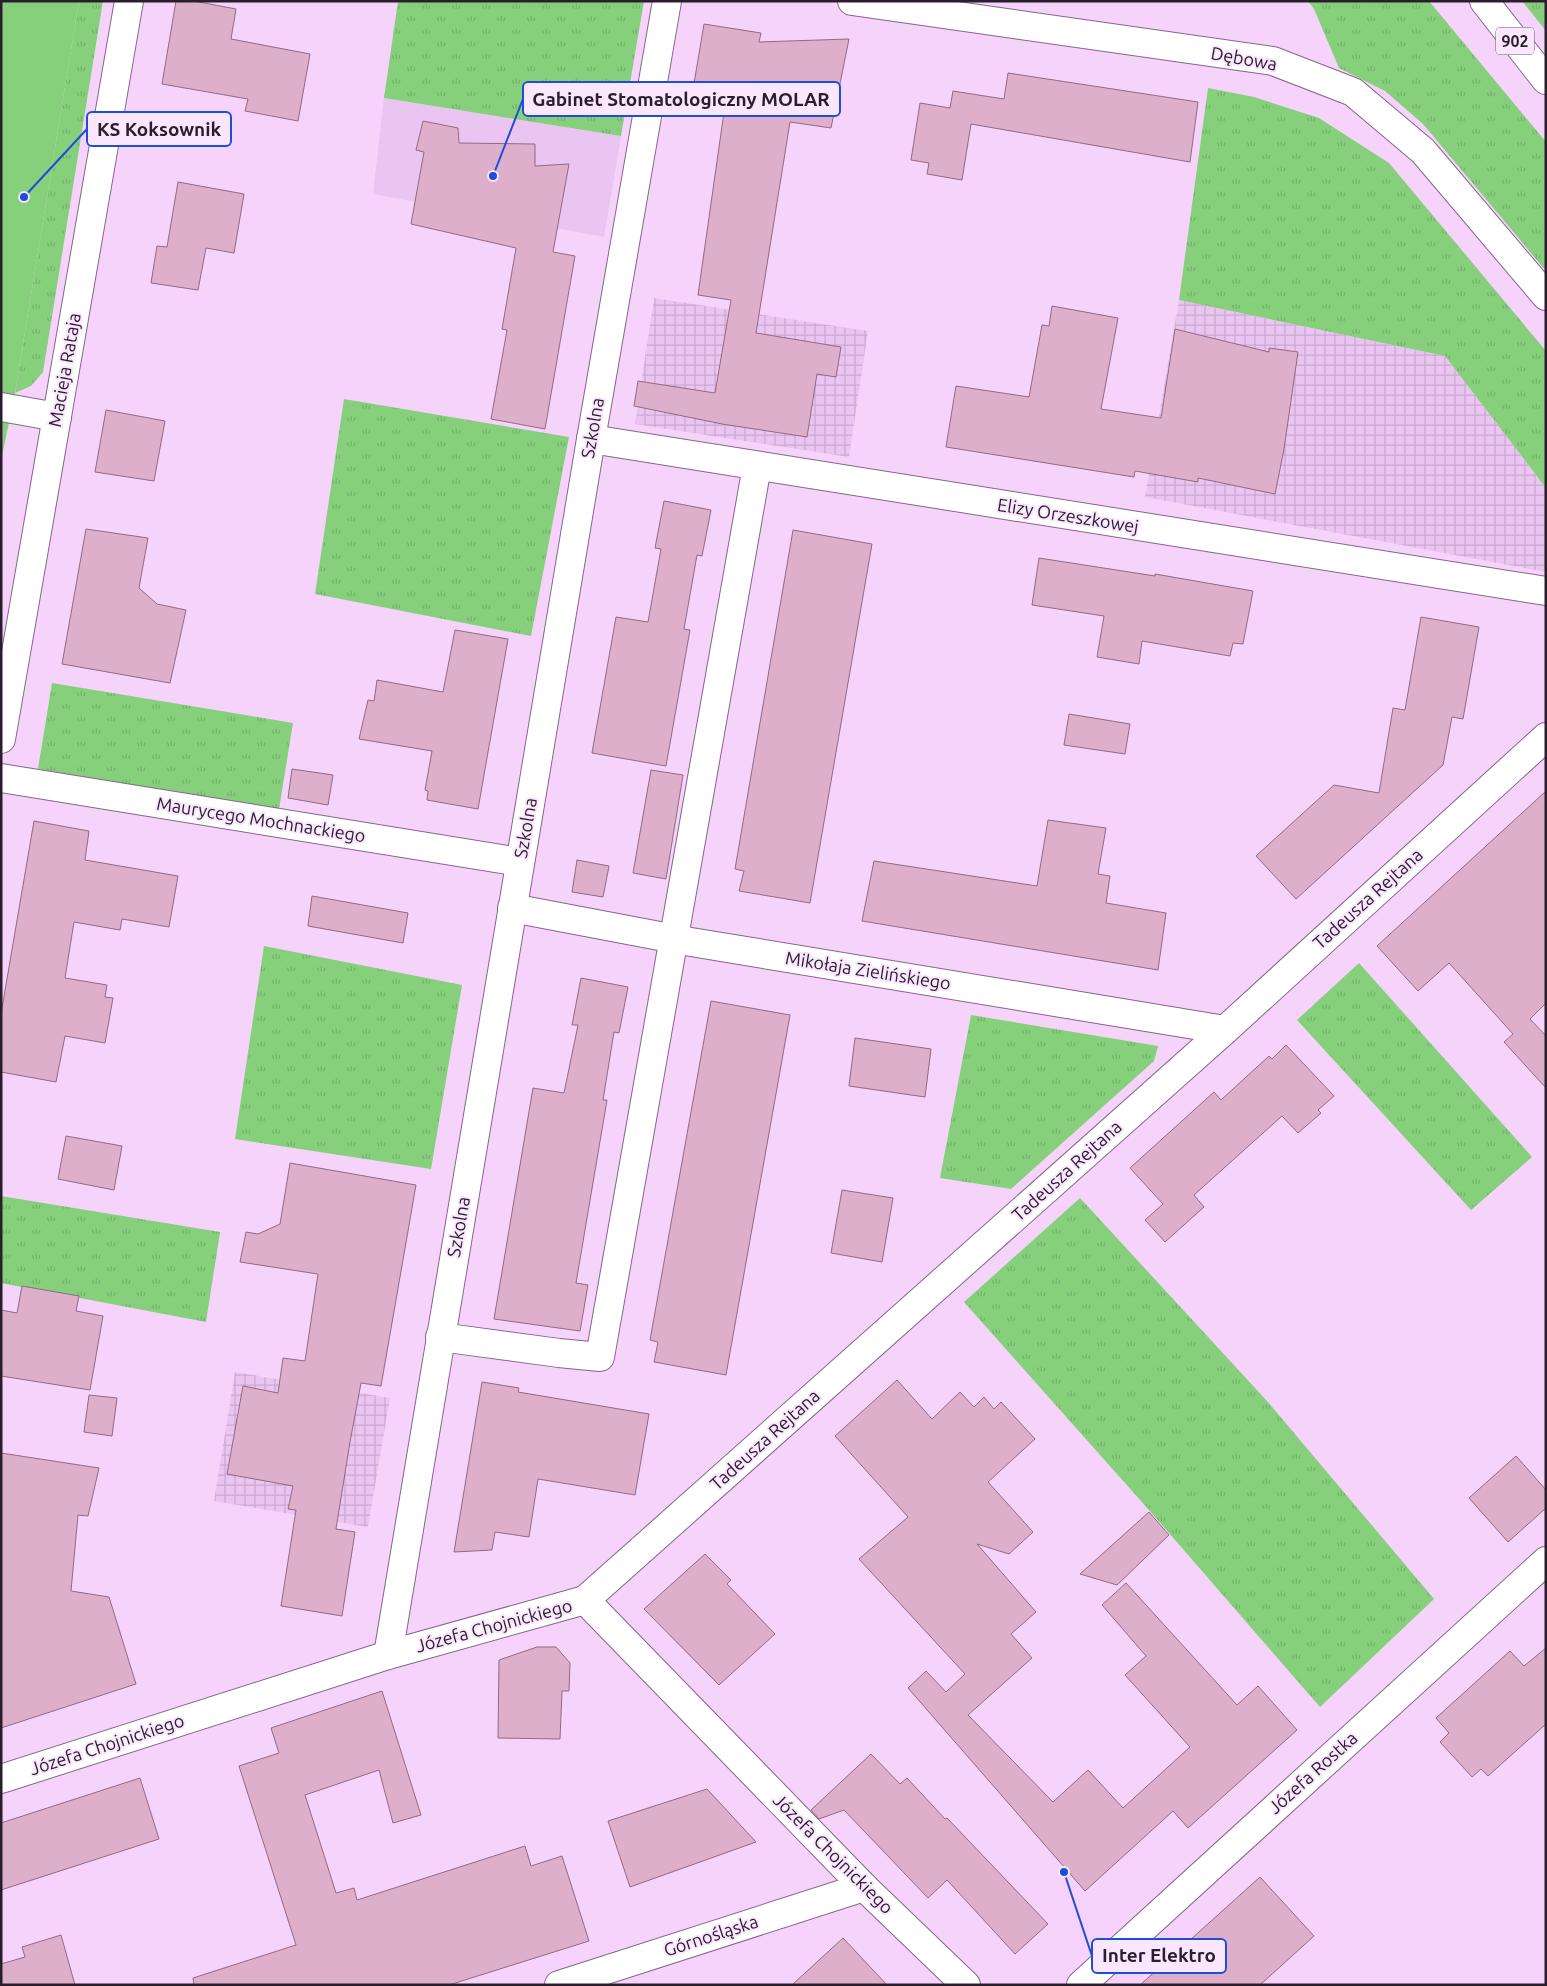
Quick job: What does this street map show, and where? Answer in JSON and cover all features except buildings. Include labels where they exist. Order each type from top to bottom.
[{"type":"street","name":"Macieja Rataja","points":[[1,739],[129,1]]},
{"type":"street","name":"Szkolna","points":[[388,1655],[591,439],[667,1]]},
{"type":"street","name":"Dębowa","points":[[852,1],[1273,62],[1353,92],[1423,151],[1546,296]]},
{"type":"street","name":"902","points":[[1484,1],[1546,80]]},
{"type":"street","points":[[1,407],[57,417]]},
{"type":"street","name":"Elizy Orzeszkowej","points":[[591,439],[1546,591]]},
{"type":"street","points":[[440,1337],[559,1354],[600,1357],[756,466]]},
{"type":"street","name":"Tadeusza Rejtana","points":[[585,1600],[1225,1030],[1546,737]]},
{"type":"street","name":"Maurycego Mochnackiego","points":[[1,778],[520,862]]},
{"type":"street","name":"Mikołaja Zielińskiego","points":[[512,908],[674,939],[1225,1030]]},
{"type":"street","name":"Józefa Rostka","points":[[1081,1985],[1544,1567]]},
{"type":"street","name":"Józefa Chojnickiego","points":[[1,1780],[388,1655],[585,1600],[864,1887],[966,1985]]},
{"type":"street","name":"Górnośląska","points":[[559,1985],[864,1887]]},
{"type":"shaded area","points":[[384,98],[621,136],[604,237],[373,194]]},
{"type":"shaded area","points":[[654,298],[868,331],[849,457],[635,424]]},
{"type":"shaded area","points":[[1179,300],[1445,356],[1546,488],[1546,572],[1145,497]]},
{"type":"shaded area","points":[[235,1372],[390,1398],[368,1527],[214,1501]]},
{"type":"green space","points":[[1,1],[79,1],[15,393],[1,461]]},
{"type":"green space","points":[[79,1],[103,1],[43,372],[31,386],[15,393]]},
{"type":"green space","points":[[398,1],[644,1],[621,136],[384,98]]},
{"type":"green space","points":[[1308,1],[1429,1],[1546,142],[1546,271],[1423,124],[1385,91],[1339,68],[1314,9]]},
{"type":"green space","points":[[1522,1],[1546,1],[1546,31]]},
{"type":"green space","points":[[1208,88],[1254,97],[1319,118],[1389,163],[1546,351],[1546,488],[1445,356],[1179,300]]},
{"type":"green space","points":[[344,399],[569,437],[531,636],[315,594]]},
{"type":"green space","points":[[52,683],[293,723],[279,809],[38,769]]},
{"type":"green space","points":[[264,946],[462,985],[431,1169],[235,1139]]},
{"type":"green space","points":[[1359,963],[1532,1157],[1471,1210],[1297,1020]]},
{"type":"green space","points":[[971,1015],[1158,1046],[1154,1061],[1011,1189],[940,1178]]},
{"type":"green space","points":[[1,1196],[220,1232],[206,1322],[1,1283]]},
{"type":"green space","points":[[1080,1198],[1267,1401],[1434,1599],[1320,1707],[1149,1510],[964,1302]]},
{"type":"place","name":"Gabinet Stomatologiczny MOLAR","points":[[493,176]]},
{"type":"place","name":"KS Koksownik","points":[[24,197]]},
{"type":"place","name":"Inter Elektro","points":[[1064,1872]]}]
